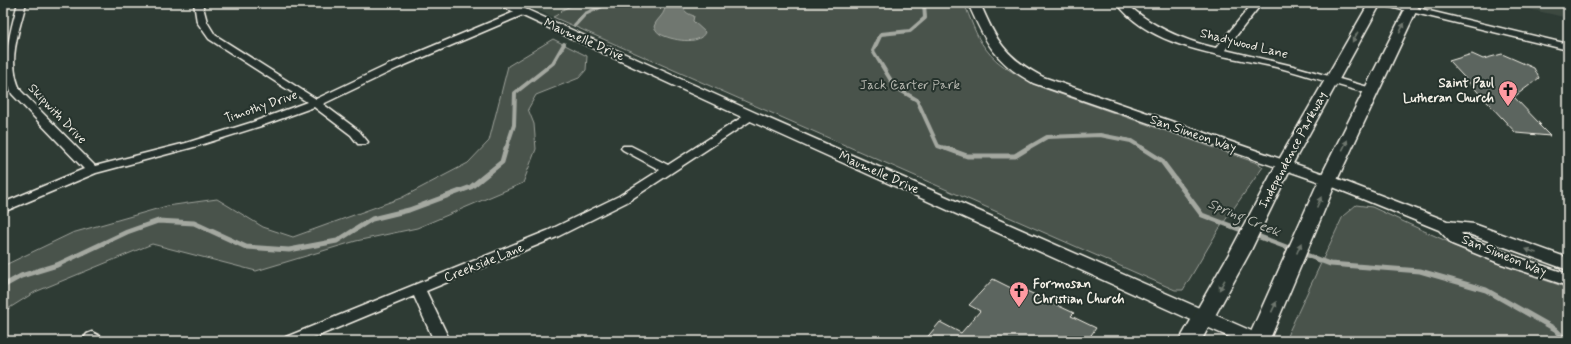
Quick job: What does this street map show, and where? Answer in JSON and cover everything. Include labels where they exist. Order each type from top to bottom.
[{"type":"main road","name":"Independence Parkway","points":[[1190,341],[1240,252],[1284,165],[1375,3]]},
{"type":"main road","points":[[1257,341],[1310,225],[1328,180],[1413,6]]},
{"type":"street","name":"Skipwith Drive","points":[[22,3],[8,58],[11,82],[16,92],[92,170]]},
{"type":"street","points":[[198,3],[199,13],[205,29],[212,37],[315,103],[355,133],[362,142]]},
{"type":"street","name":"Maumelle Drive","points":[[503,3],[751,116],[1257,341]]},
{"type":"street","name":"San Simeon Way","points":[[974,3],[993,45],[1000,55],[1022,72],[1060,88],[1328,180],[1445,226],[1468,228],[1568,264]]},
{"type":"street","name":"Shadywood Lane","points":[[1120,3],[1129,12],[1154,28],[1197,46],[1261,61],[1371,91]]},
{"type":"street","points":[[1218,52],[1258,3]]},
{"type":"street","points":[[1385,3],[1413,6],[1568,47]]},
{"type":"street","name":"Timothy Drive","points":[[3,208],[92,170],[190,145],[315,103],[394,66],[522,12]]},
{"type":"street","name":"Creekside Lane","points":[[291,341],[418,290],[586,219],[623,199],[670,170],[751,116]]},
{"type":"street","points":[[627,148],[670,170]]},
{"type":"street","name":"San Simeon Way","points":[[1445,226],[1458,240],[1512,262],[1568,280]]},
{"type":"street","points":[[418,290],[442,341]]},
{"type":"shaded area","points":[[521,3],[584,3],[553,17]]},
{"type":"shaded area","points":[[673,3],[689,3],[683,7],[686,12],[694,16],[693,21],[705,32],[702,36],[691,40],[678,40],[658,32],[654,27],[656,22],[663,14],[665,8]]},
{"type":"shaded area","points":[[1502,3],[1568,3],[1568,18]]},
{"type":"green space","name":"Jack Carter Park","points":[[577,3],[964,3],[976,33],[985,48],[1004,67],[1019,76],[1043,88],[1257,163],[1263,167],[1219,229],[1183,290],[1175,290],[553,17],[562,10]]},
{"type":"green space","points":[[553,39],[587,56],[586,70],[579,78],[536,95],[528,109],[534,124],[536,149],[523,183],[417,228],[356,241],[256,271],[152,244],[35,292],[3,312],[3,266],[72,233],[167,206],[217,199],[263,227],[293,237],[401,198],[468,163],[489,141],[508,66]]},
{"type":"green space","points":[[1356,205],[1372,207],[1468,250],[1568,288],[1568,341],[1288,341],[1286,338],[1343,216]]},
{"type":"building","name":"Saint Paul Lutheran Church","points":[[1472,54],[1483,59],[1502,54],[1534,68],[1539,78],[1514,97],[1550,136],[1516,133],[1449,61]]},
{"type":"building","name":"Formosan Christian Church","points":[[993,279],[1013,289],[1016,286],[1074,313],[1071,316],[1096,328],[1087,341],[924,341],[940,322],[961,333],[980,311],[969,305]]},
{"type":"waterway","points":[[575,25],[585,14],[609,3]]},
{"type":"waterway","name":"Spring Creek","points":[[924,3],[925,18],[910,31],[881,34],[873,51],[895,87],[917,100],[938,146],[947,149]]},
{"type":"waterway","points":[[506,149],[514,125],[515,93],[553,63],[564,44]]},
{"type":"waterway","name":"Spring Creek","points":[[1026,149],[1047,137],[1100,135],[1131,141],[1144,149]]},
{"type":"waterway","points":[[3,286],[21,276],[57,265],[127,232],[158,221],[194,223],[246,247],[289,250],[337,241],[372,219],[409,210],[471,187],[502,162],[506,148]]},
{"type":"waterway","name":"Spring Creek","points":[[945,148],[967,156],[1015,156],[1028,148]]},
{"type":"waterway","name":"Spring Creek","points":[[1142,148],[1161,160],[1202,215],[1294,250]]},
{"type":"waterway","name":"Spring Creek","points":[[1301,253],[1330,264],[1420,271],[1486,290],[1555,329],[1567,341]]},
{"type":"place","name":"Saint Paul Lutheran Church","points":[[1508,107]]},
{"type":"place","name":"Formosan Christian Church","points":[[1019,308]]}]
